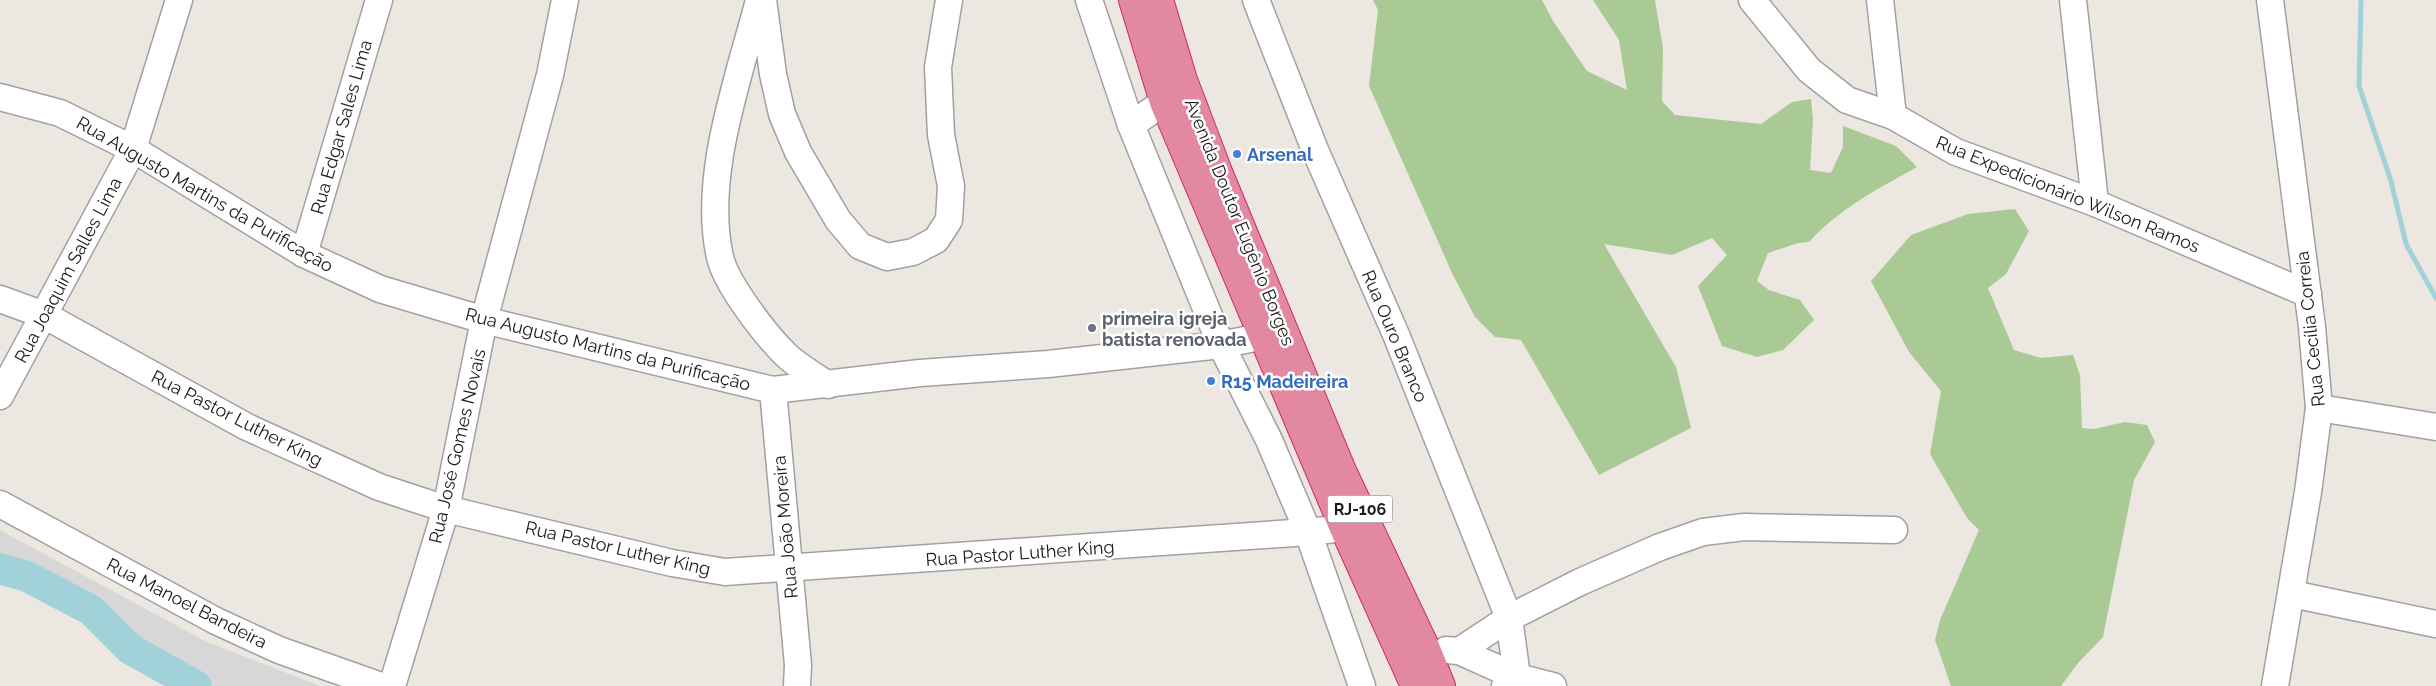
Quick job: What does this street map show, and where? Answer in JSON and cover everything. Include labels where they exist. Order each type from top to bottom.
[{"type":"highway","name":"Avenida Doutor Eugênio Borges","points":[[1133,0],[1164,102],[1344,528],[1416,686]]},
{"type":"highway","name":"Avenida Doutor Eugênio Borges","points":[[1160,0],[1183,80],[1218,172],[1342,471],[1426,649],[1441,686]]},
{"type":"street","name":"Rua Joaquim Salles Lima","points":[[0,396],[133,149],[179,0]]},
{"type":"street","name":"Rua Edgar Sales Lima","points":[[304,254],[379,0]]},
{"type":"street","name":"Rua José Gomes Novais","points":[[392,686],[446,509],[484,320],[550,75],[565,0]]},
{"type":"street","points":[[761,0],[773,74],[782,114],[798,152],[838,220],[860,246],[887,257],[913,252],[936,240],[949,220],[951,186],[941,136],[938,66],[949,0]]},
{"type":"street","points":[[761,0],[718,166],[716,210],[720,258],[736,292],[785,355],[828,385]]},
{"type":"street","points":[[1089,0],[1131,125],[1222,346],[1269,440],[1308,532],[1362,686]]},
{"type":"street","name":"Rua Ouro Branco","points":[[1256,0],[1315,150],[1397,337],[1508,618],[1511,681]]},
{"type":"street","name":"Rua Expedicionário Wilson Ramos","points":[[1752,0],[1809,70],[1847,100],[1893,116],[1956,152],[2095,203],[2308,294]]},
{"type":"street","points":[[1880,0],[1893,116]]},
{"type":"street","points":[[2074,0],[2095,203]]},
{"type":"street","name":"Rua Cecília Correia","points":[[2270,0],[2308,294],[2319,408],[2292,594],[2275,686]]},
{"type":"street","name":"Rua Augusto Martins da Purificação","points":[[0,97],[60,112],[133,149],[304,254],[380,289],[484,320],[773,390],[920,373],[1048,364],[1222,346],[1264,336]]},
{"type":"street","points":[[1131,125],[1164,102]]},
{"type":"street","name":"Rua Pastor Luther King","points":[[0,299],[44,315],[247,427],[379,487],[446,509],[672,564],[725,572],[789,569],[1344,528]]},
{"type":"street","name":"Rua João Moreira","points":[[773,390],[797,676]]},
{"type":"street","points":[[2319,408],[2436,427]]},
{"type":"street","name":"Rua Manoel Bandeira","points":[[0,504],[216,621],[279,650],[381,686]]},
{"type":"street","points":[[1459,651],[1508,618],[1580,582],[1660,547],[1703,532],[1744,527],[1894,530]]},
{"type":"street","points":[[2292,594],[2436,624]]},
{"type":"street","points":[[1426,649],[1459,651],[1511,681],[1553,686]]},
{"type":"shaded area","points":[[0,530],[205,641],[320,686],[183,686],[140,660],[80,604],[0,567]]},
{"type":"green space","points":[[1373,0],[1542,0],[1553,21],[1587,71],[1627,90],[1619,40],[1593,0],[1655,0],[1663,48],[1662,101],[1675,115],[1761,124],[1792,102],[1811,99],[1813,120],[1810,170],[1831,173],[1843,147],[1843,126],[1896,146],[1917,167],[1846,209],[1809,242],[1798,243],[1768,253],[1757,281],[1769,290],[1800,300],[1814,320],[1783,350],[1757,357],[1722,346],[1698,286],[1727,255],[1712,238],[1672,255],[1604,244],[1676,367],[1691,428],[1599,475],[1521,340],[1495,337],[1475,317],[1452,273],[1369,86],[1378,10]]},
{"type":"green space","points":[[2015,209],[2029,231],[2006,274],[1988,288],[2014,350],[2041,358],[2073,355],[2080,375],[2082,428],[2094,429],[2125,422],[2147,425],[2155,442],[2134,480],[2103,637],[2078,663],[2061,686],[1951,686],[1935,640],[1940,620],[1979,530],[1967,518],[1930,454],[1941,391],[1909,352],[1871,281],[1911,235],[1968,214]]},
{"type":"waterway","points":[[2361,0],[2359,86],[2391,181],[2406,244],[2436,298]]},
{"type":"waterway","points":[[0,569],[26,576],[91,610],[130,649],[196,686]]},
{"type":"place","name":"Arsenal","points":[[1237,154]]},
{"type":"place","name":"primeira igreja batista renovada","points":[[1092,328]]},
{"type":"place","name":"R15 Madeireira","points":[[1211,381]]}]
